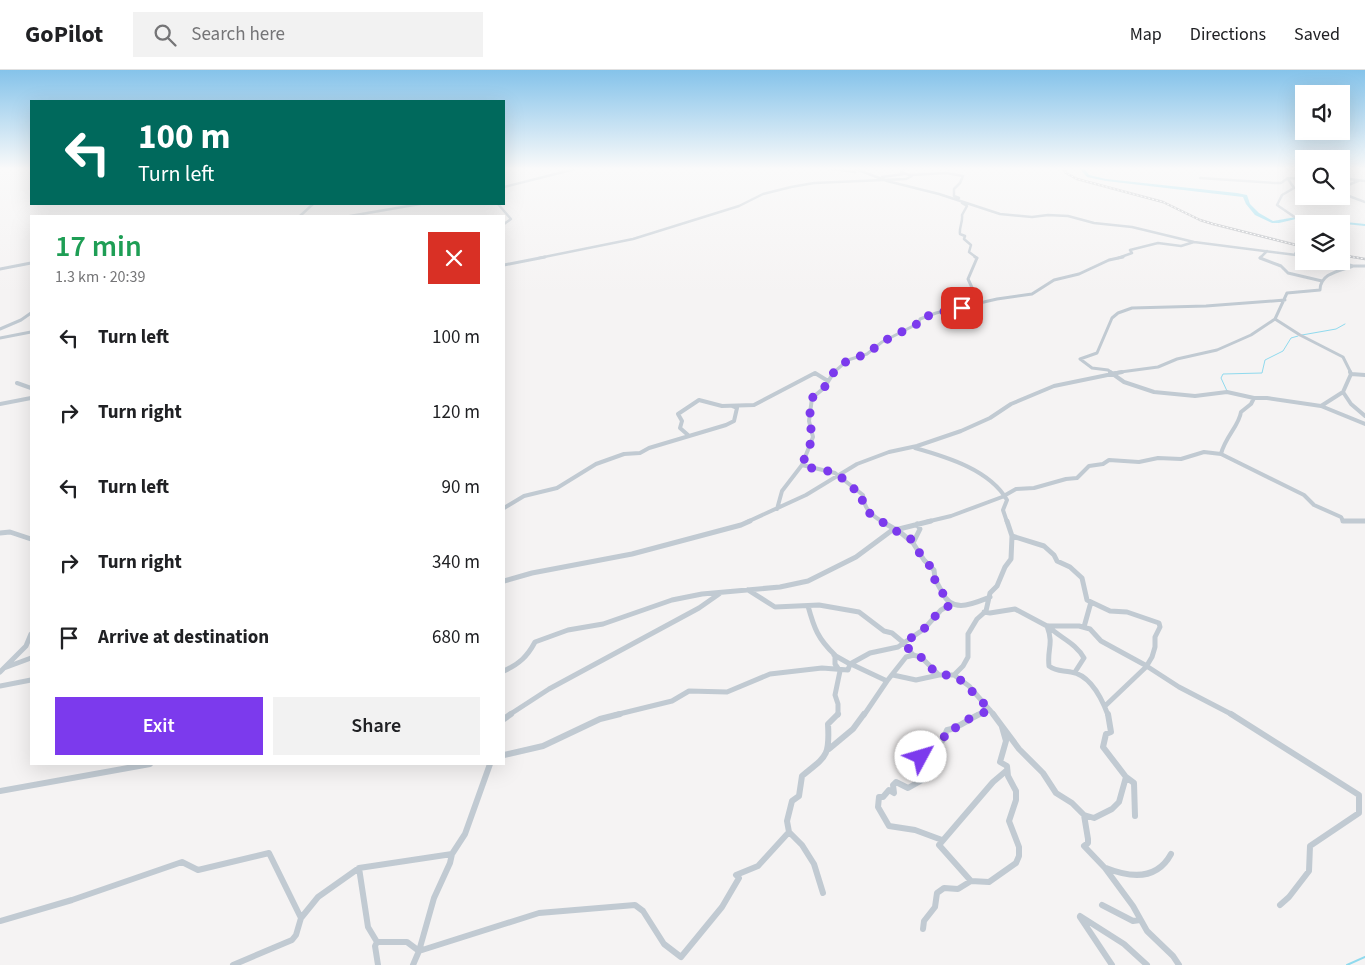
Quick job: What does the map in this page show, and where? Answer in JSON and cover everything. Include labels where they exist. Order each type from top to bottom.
[{"type":"street","points":[[356,215],[386,210]]},
{"type":"street","points":[[503,210],[511,219],[505,223]]},
{"type":"street","points":[[505,265],[633,239],[727,210]]},
{"type":"street","points":[[962,308],[964,300],[974,292],[968,279],[977,258],[969,252],[970,244],[964,239],[965,236],[960,234],[959,229],[965,210]]},
{"type":"street","points":[[988,210],[1000,214],[1032,217],[1048,215],[1068,216],[1094,223],[1132,227],[1194,242],[1295,254]]},
{"type":"street","points":[[1284,210],[1295,217]]},
{"type":"street","points":[[777,509],[776,504],[782,491],[802,465],[813,437],[809,421],[812,398],[824,388],[834,372],[848,360],[867,354],[882,342],[919,323],[920,319],[936,313],[998,298],[1032,294],[1053,280],[1079,274],[1109,260],[1130,255],[1132,253],[1130,250],[1157,243],[1181,246],[1194,242]]},
{"type":"street","points":[[1267,251],[1260,258],[1282,266],[1288,273],[1322,281]]},
{"type":"street","points":[[0,269],[30,262]]},
{"type":"street","points":[[1350,264],[1365,266]]},
{"type":"street","points":[[505,581],[532,573],[587,564],[722,531],[806,495],[850,467],[869,458],[966,429],[1011,404],[1054,386],[1113,373],[1158,367],[1177,359],[1207,353],[1250,335],[1276,319],[1289,292],[1320,290],[1322,281],[1335,271],[1355,265]]},
{"type":"street","points":[[1285,300],[1206,306],[1141,307],[1118,313],[1112,318],[1096,353],[1080,360],[1092,368],[1113,373],[1124,382],[1154,392],[1195,396],[1226,392],[1254,398],[1267,398],[1321,406],[1365,424]]},
{"type":"street","points":[[0,329],[21,320],[30,314]]},
{"type":"street","points":[[1276,319],[1300,335],[1343,357],[1351,374],[1343,392],[1321,406]]},
{"type":"street","points":[[0,338],[30,332]]},
{"type":"street","points":[[688,435],[680,428],[682,421],[678,414],[699,400],[722,406],[754,405],[815,373],[828,381]]},
{"type":"street","points":[[1351,374],[1365,375]]},
{"type":"street","points":[[17,384],[30,388]]},
{"type":"street","points":[[1343,392],[1351,404],[1365,416]]},
{"type":"street","points":[[0,404],[30,398]]},
{"type":"street","points":[[1221,454],[1224,442],[1240,418],[1241,412],[1251,404],[1254,398]]},
{"type":"street","points":[[505,507],[524,496],[557,488],[596,464],[624,454],[640,453],[688,435],[734,421],[738,411],[737,408],[732,406]]},
{"type":"street","points":[[911,447],[930,451],[993,482],[1006,495],[1007,500],[1003,510],[1012,536],[1011,559],[1004,566],[1001,580],[990,597],[984,612],[977,619],[968,634],[971,650],[966,664],[954,675]]},
{"type":"street","points":[[505,670],[518,664],[529,654],[535,642],[568,630],[603,624],[672,600],[702,594],[780,587],[808,581],[856,557],[894,530],[951,516],[1006,495],[1016,489],[1034,488],[1077,478],[1089,466],[1103,464],[1110,460],[1139,462],[1158,458],[1180,459],[1204,452],[1221,454],[1304,495],[1314,505],[1342,517],[1343,521],[1365,521]]},
{"type":"street","points":[[802,465],[812,470],[838,475],[863,495],[862,503],[865,510],[894,530],[910,538],[924,560],[934,570],[935,582],[941,587],[945,600],[950,605],[958,606],[990,597]]},
{"type":"street","points":[[913,543],[920,529],[917,524]]},
{"type":"street","points":[[0,533],[10,532],[30,539]]},
{"type":"street","points":[[1012,536],[1041,544],[1055,555],[1057,561],[1075,570],[1082,578],[1087,600],[1110,611],[1116,608],[1159,623],[1161,629],[1155,637],[1156,642],[1152,657],[1145,665],[1139,678],[1130,683],[1105,706]]},
{"type":"street","points":[[746,589],[775,607],[819,605],[859,612],[904,643],[939,675]]},
{"type":"street","points":[[505,719],[549,689],[699,608],[723,592]]},
{"type":"street","points":[[1084,627],[1091,602]]},
{"type":"street","points":[[505,755],[543,746],[600,719],[672,701],[689,691],[727,692],[770,674],[822,668],[840,671],[848,670],[857,660],[870,654],[898,647],[929,625],[936,615],[950,605]]},
{"type":"street","points":[[808,606],[816,633],[824,646],[834,655],[857,669],[873,673],[884,682]]},
{"type":"street","points":[[984,612],[990,614],[1015,609],[1047,626],[1063,639],[1073,642],[1084,658],[1075,672]]},
{"type":"street","points":[[1047,626],[1084,627],[1090,629],[1101,641],[1145,665],[1179,687],[1240,719],[1359,795],[1359,814],[1310,846],[1308,870],[1289,897],[1280,905]]},
{"type":"street","points":[[1047,626],[1052,639],[1048,656],[1049,666],[1055,672],[1075,672],[1089,683],[1105,706],[1111,722],[1110,732],[1106,734],[1103,747],[1126,777],[1135,785],[1135,798],[1132,808],[1136,816]]},
{"type":"street","points":[[2,670],[26,646],[30,636]]},
{"type":"street","points":[[834,655],[835,664],[840,671]]},
{"type":"street","points":[[828,750],[841,736],[856,727],[871,706],[884,682],[893,675],[906,658],[915,655]]},
{"type":"street","points":[[2,670],[30,658]]},
{"type":"street","points":[[823,893],[814,864],[802,845],[789,832],[787,821],[792,801],[799,796],[802,776],[826,756],[828,750],[828,724],[838,716],[838,704],[834,694],[840,671]]},
{"type":"street","points":[[893,675],[911,681],[921,681],[939,675],[954,675],[969,686],[990,710],[1019,749],[1043,772],[1056,793],[1072,803],[1084,815],[1094,818],[1117,807],[1123,793],[1123,783],[1126,777]]},
{"type":"street","points":[[0,686],[30,680]]},
{"type":"street","points":[[942,840],[915,830],[889,826],[878,807],[879,797],[884,797],[889,790],[894,793],[893,785],[896,782],[908,788],[924,779],[926,765],[922,761],[922,753],[943,740],[947,730],[954,729],[964,721],[990,710]]},
{"type":"street","points":[[923,929],[924,921],[934,907],[937,893],[944,888],[958,889],[971,882],[989,882],[1016,863],[1019,856],[1019,847],[1009,821],[1016,803],[1015,789],[1008,780],[1007,766],[1000,762],[1006,741],[1002,726]]},
{"type":"street","points":[[0,791],[144,765]]},
{"type":"street","points":[[413,965],[419,951],[434,898],[450,863],[452,854],[465,834],[490,765]]},
{"type":"street","points":[[971,882],[957,867],[953,858],[940,845],[942,840],[993,782],[1006,771]]},
{"type":"street","points":[[1084,815],[1083,821],[1088,838],[1088,843],[1084,846],[1105,868],[1154,939],[1173,956],[1179,965]]},
{"type":"street","points":[[419,951],[539,913],[635,905],[643,911],[664,944],[681,957],[722,907],[739,878],[736,875],[758,866],[789,832]]},
{"type":"street","points":[[0,922],[72,900],[182,862],[198,870],[269,853],[301,918]]},
{"type":"street","points":[[233,965],[292,940],[296,935],[301,918],[318,896],[359,868],[452,854]]},
{"type":"street","points":[[1105,868],[1118,874],[1140,876],[1161,869],[1172,854]]},
{"type":"street","points":[[359,868],[368,926],[377,942],[375,946],[378,965]]},
{"type":"street","points":[[1102,905],[1133,921],[1140,920]]},
{"type":"street","points":[[1112,965],[1080,916],[1124,944],[1148,965]]},
{"type":"street","points":[[377,942],[406,942],[419,951]]},
{"type":"waterway","points":[[1253,210],[1272,222],[1296,218],[1365,225]]},
{"type":"waterway","points":[[1302,335],[1336,329],[1345,324]]},
{"type":"waterway","points":[[1227,391],[1221,378],[1223,374],[1262,373],[1265,360],[1283,351],[1291,338],[1298,336]]},
{"type":"waterway","points":[[1347,965],[1365,957]]},
{"type":"railway","points":[[1179,210],[1213,224],[1295,245]]},
{"type":"railway","points":[[1350,256],[1365,259]]},
{"type":"route","points":[[921,757],[922,753],[930,750],[943,740],[947,730],[954,729],[964,721],[990,710],[963,682],[954,675],[939,675],[921,657],[913,654],[904,643],[929,625],[941,610],[950,605],[945,600],[941,587],[935,582],[934,570],[924,560],[910,538],[894,530],[865,510],[862,503],[863,495],[855,491],[850,482],[841,479],[833,473],[812,470],[802,465],[813,437],[809,421],[812,398],[824,388],[834,372],[848,360],[867,354],[882,342],[919,323],[920,319],[936,313],[962,308]]}]
